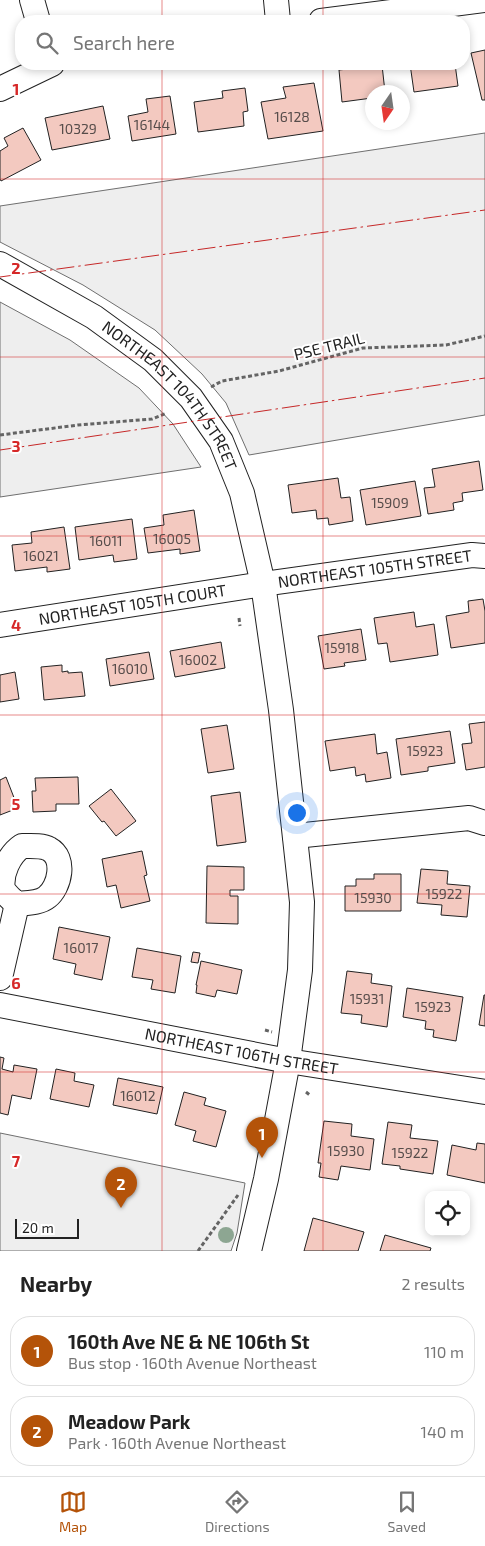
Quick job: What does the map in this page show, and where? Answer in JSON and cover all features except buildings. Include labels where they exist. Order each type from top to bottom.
[{"type":"street","points":[[32,0],[36,15]]},
{"type":"street","points":[[276,0],[277,15]]},
{"type":"street","points":[[368,15],[484,0]]},
{"type":"street","points":[[0,89],[39,70]]},
{"type":"street","name":"NORTHEAST 104TH STREET","points":[[0,264],[94,317],[153,360],[191,398],[221,441],[242,492],[263,584],[281,710],[302,902],[300,970],[288,1061],[268,1171],[249,1251]]},
{"type":"street","name":"NORTHEAST 105TH STREET","points":[[263,584],[472,555],[485,556]]},
{"type":"street","name":"NORTHEAST 105TH COURT","points":[[0,625],[263,584]]},
{"type":"street","points":[[296,836],[469,818],[485,823]]},
{"type":"street","points":[[0,978],[17,904]]},
{"type":"street","name":"NORTHEAST 106TH STREET","points":[[0,1006],[288,1061],[485,1092]]},
{"type":"path","name":"PSE TRAIL","points":[[211,387],[222,381],[279,371],[363,348],[446,345],[485,336]]},
{"type":"path","points":[[0,435],[78,425],[152,420],[167,413]]},
{"type":"path","points":[[239,618],[240,626]]},
{"type":"path","points":[[306,1092],[311,1096]]},
{"type":"path","points":[[198,1251],[239,1194],[246,1196]]},
{"type":"shaded area","points":[[485,133],[485,415],[249,455],[226,403],[202,374],[155,330],[83,285],[0,242],[0,206]]},
{"type":"shaded area","points":[[0,302],[70,340],[139,388],[173,424],[201,467],[0,497]]},
{"type":"shaded area","points":[[0,1133],[245,1183],[237,1233],[231,1251],[0,1251]]},
{"type":"power","points":[[0,277],[485,210]]},
{"type":"power","points":[[0,450],[485,378]]},
{"type":"place","name":"160th Ave NE & NE 106th St","points":[[262,1158]]},
{"type":"place","name":"Meadow Park","points":[[121,1208]]}]
